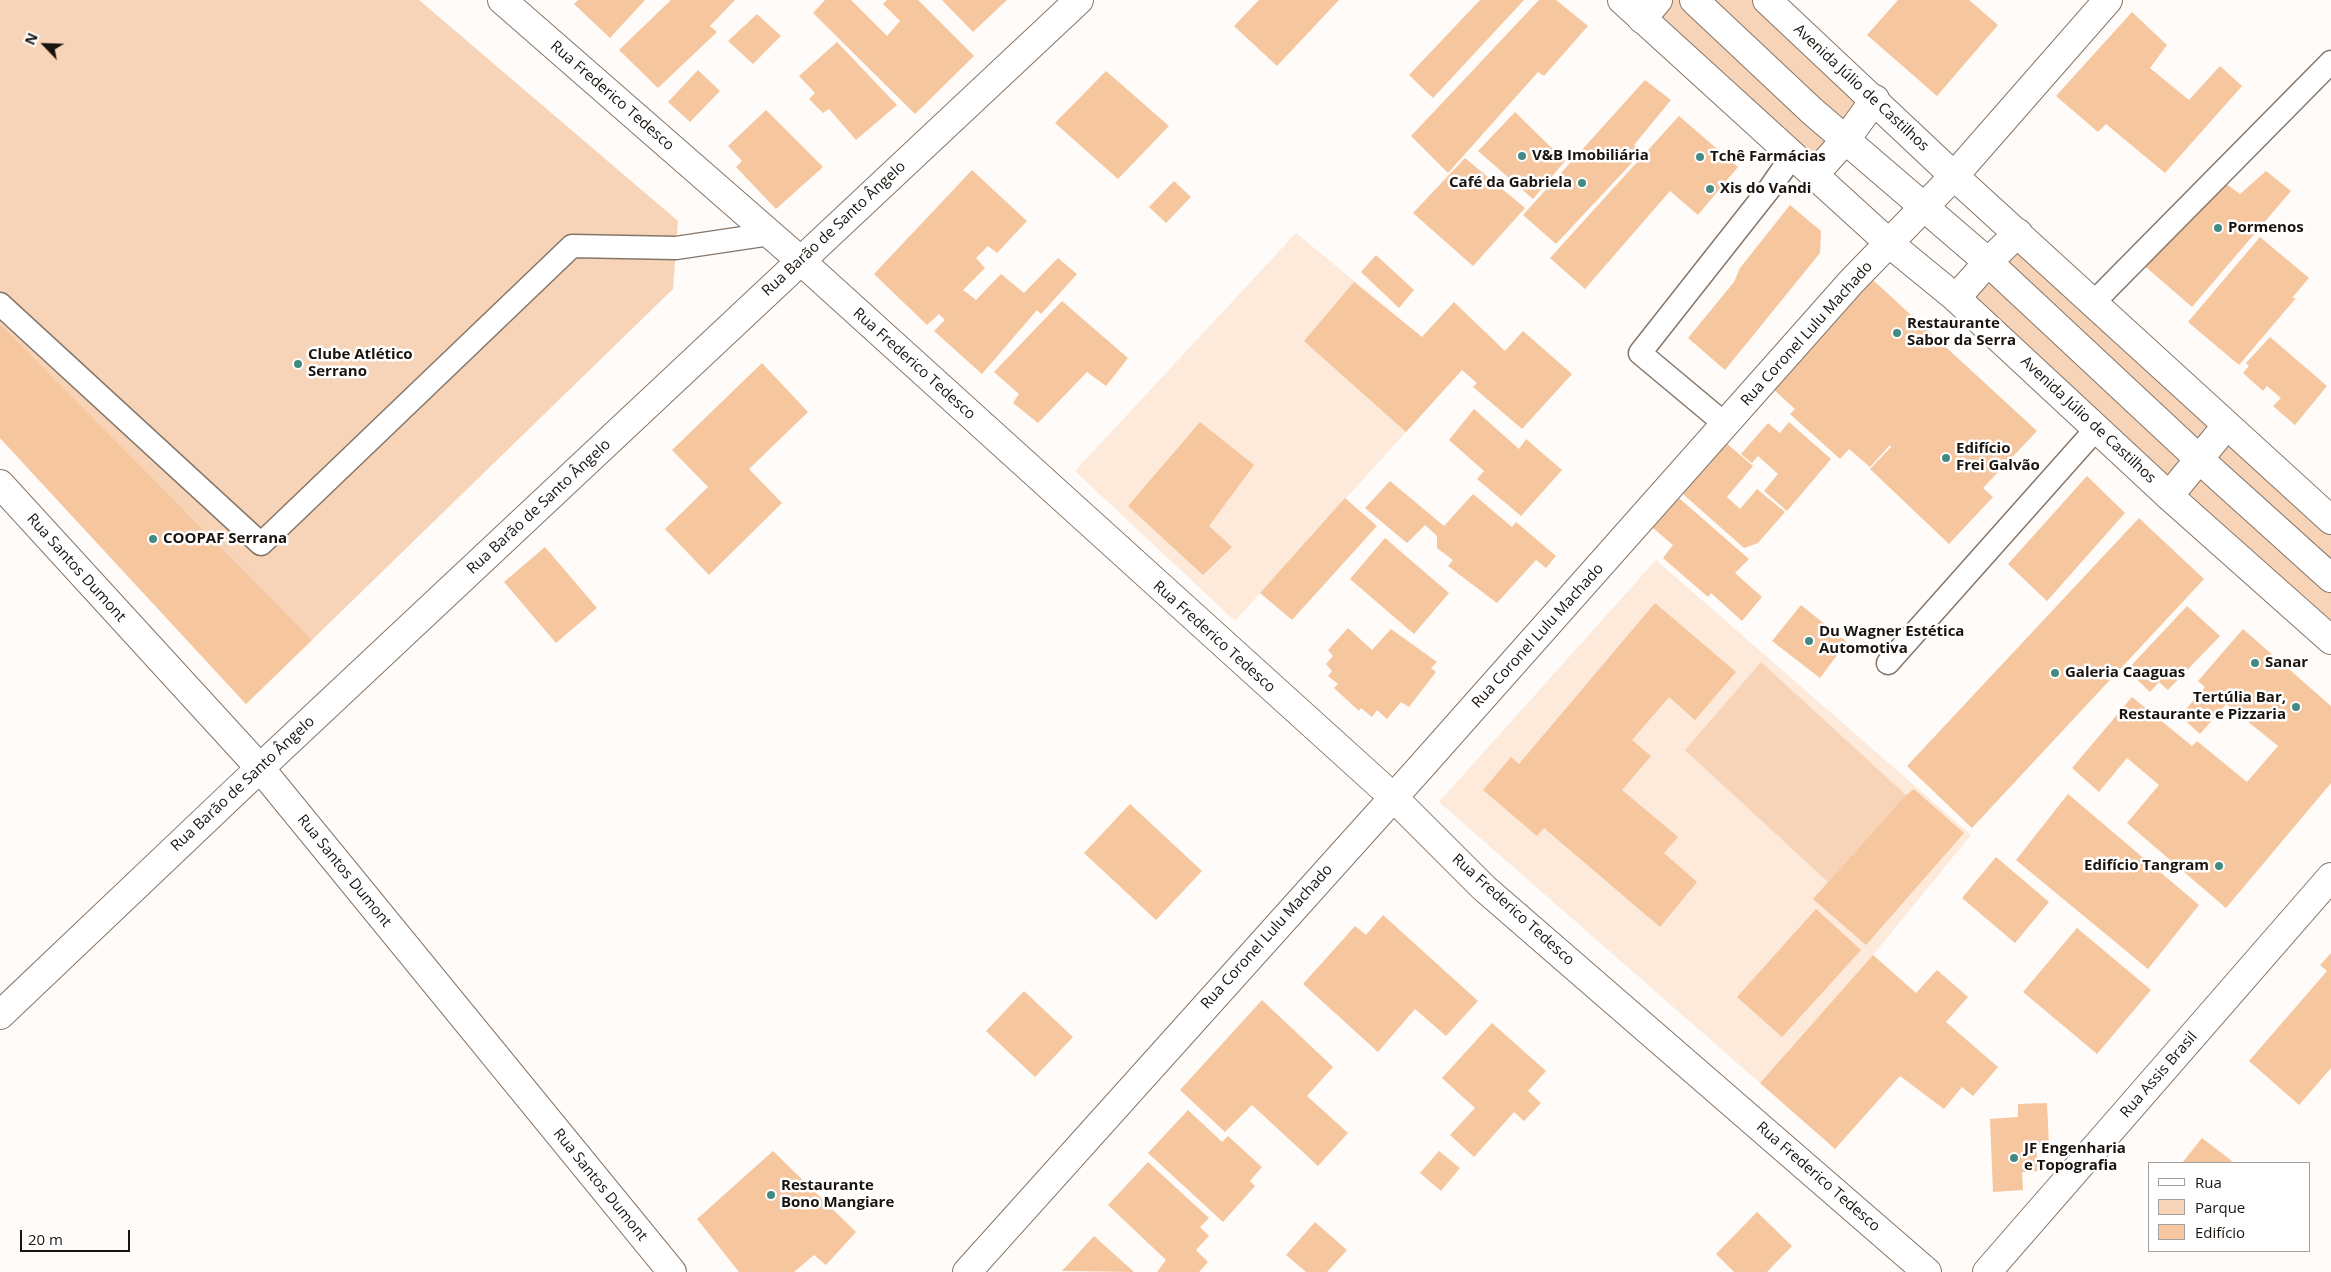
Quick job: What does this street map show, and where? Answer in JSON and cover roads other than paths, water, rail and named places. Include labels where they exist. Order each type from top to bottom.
[{"type":"street","name":"Rua Frederico Tedesco","points":[[502,0],[770,234],[1393,797],[1484,888],[1927,1272]]},
{"type":"street","name":"Rua Barão de Santo Ângelo","points":[[0,1015],[260,768],[1079,0]]},
{"type":"street","name":"Avenida Júlio de Castilhos","points":[[1622,0],[1650,10],[1793,156],[1890,244],[1956,298],[2169,496],[2331,640]]},
{"type":"street","points":[[1694,0],[1812,111],[1847,138],[1924,208],[1988,262],[2199,459],[2331,578]]},
{"type":"street","name":"Avenida Júlio de Castilhos","points":[[1767,0],[1875,99],[1954,176],[2331,520]]},
{"type":"street","name":"Rua Coronel Lulu Machado","points":[[967,1272],[1852,282],[1954,176],[2108,0]]},
{"type":"street","points":[[1814,175],[1847,138],[1875,99]]},
{"type":"street","points":[[1956,298],[1988,262],[2018,233]]},
{"type":"street","points":[[2169,496],[2226,426]]},
{"type":"street","name":"Rua Santos Dumont","points":[[0,484],[260,768],[672,1272]]},
{"type":"street","name":"Rua Assis Brasil","points":[[1987,1272],[2331,877]]},
{"type":"lane","points":[[2094,302],[2331,62]]},
{"type":"lane","points":[[1725,424],[1640,353],[1793,156]]},
{"type":"lane","points":[[0,304],[261,544],[572,246],[676,248],[770,234]]},
{"type":"lane","points":[[1888,663],[2097,428]]},
{"type":"place","name":"V&B Imobiliária","points":[[1522,156]]},
{"type":"place","name":"Tchê Farmácias","points":[[1700,157]]},
{"type":"place","name":"Café da Gabriela","points":[[1582,183]]},
{"type":"place","name":"Xis do Vandi","points":[[1710,189]]},
{"type":"place","name":"Pormenos","points":[[2218,228]]},
{"type":"place","name":"Restaurante Sabor da Serra","points":[[1897,333]]},
{"type":"place","name":"Clube Atlético Serrano","points":[[298,364]]},
{"type":"place","name":"Edifício Frei Galvão","points":[[1946,458]]},
{"type":"place","name":"COOPAF Serrana","points":[[153,539]]},
{"type":"place","name":"Du Wagner Estética Automotiva","points":[[1809,641]]},
{"type":"place","name":"Sanar","points":[[2255,663]]},
{"type":"place","name":"Galeria Caaguas","points":[[2055,673]]},
{"type":"place","name":"Tertúlia Bar, Restaurante e Pizzaria","points":[[2296,707]]},
{"type":"place","name":"Edifício Tangram","points":[[2219,866]]},
{"type":"place","name":"JF Engenharia e Topografia","points":[[2014,1158]]},
{"type":"place","name":"Restaurante Bono Mangiare","points":[[771,1195]]}]
